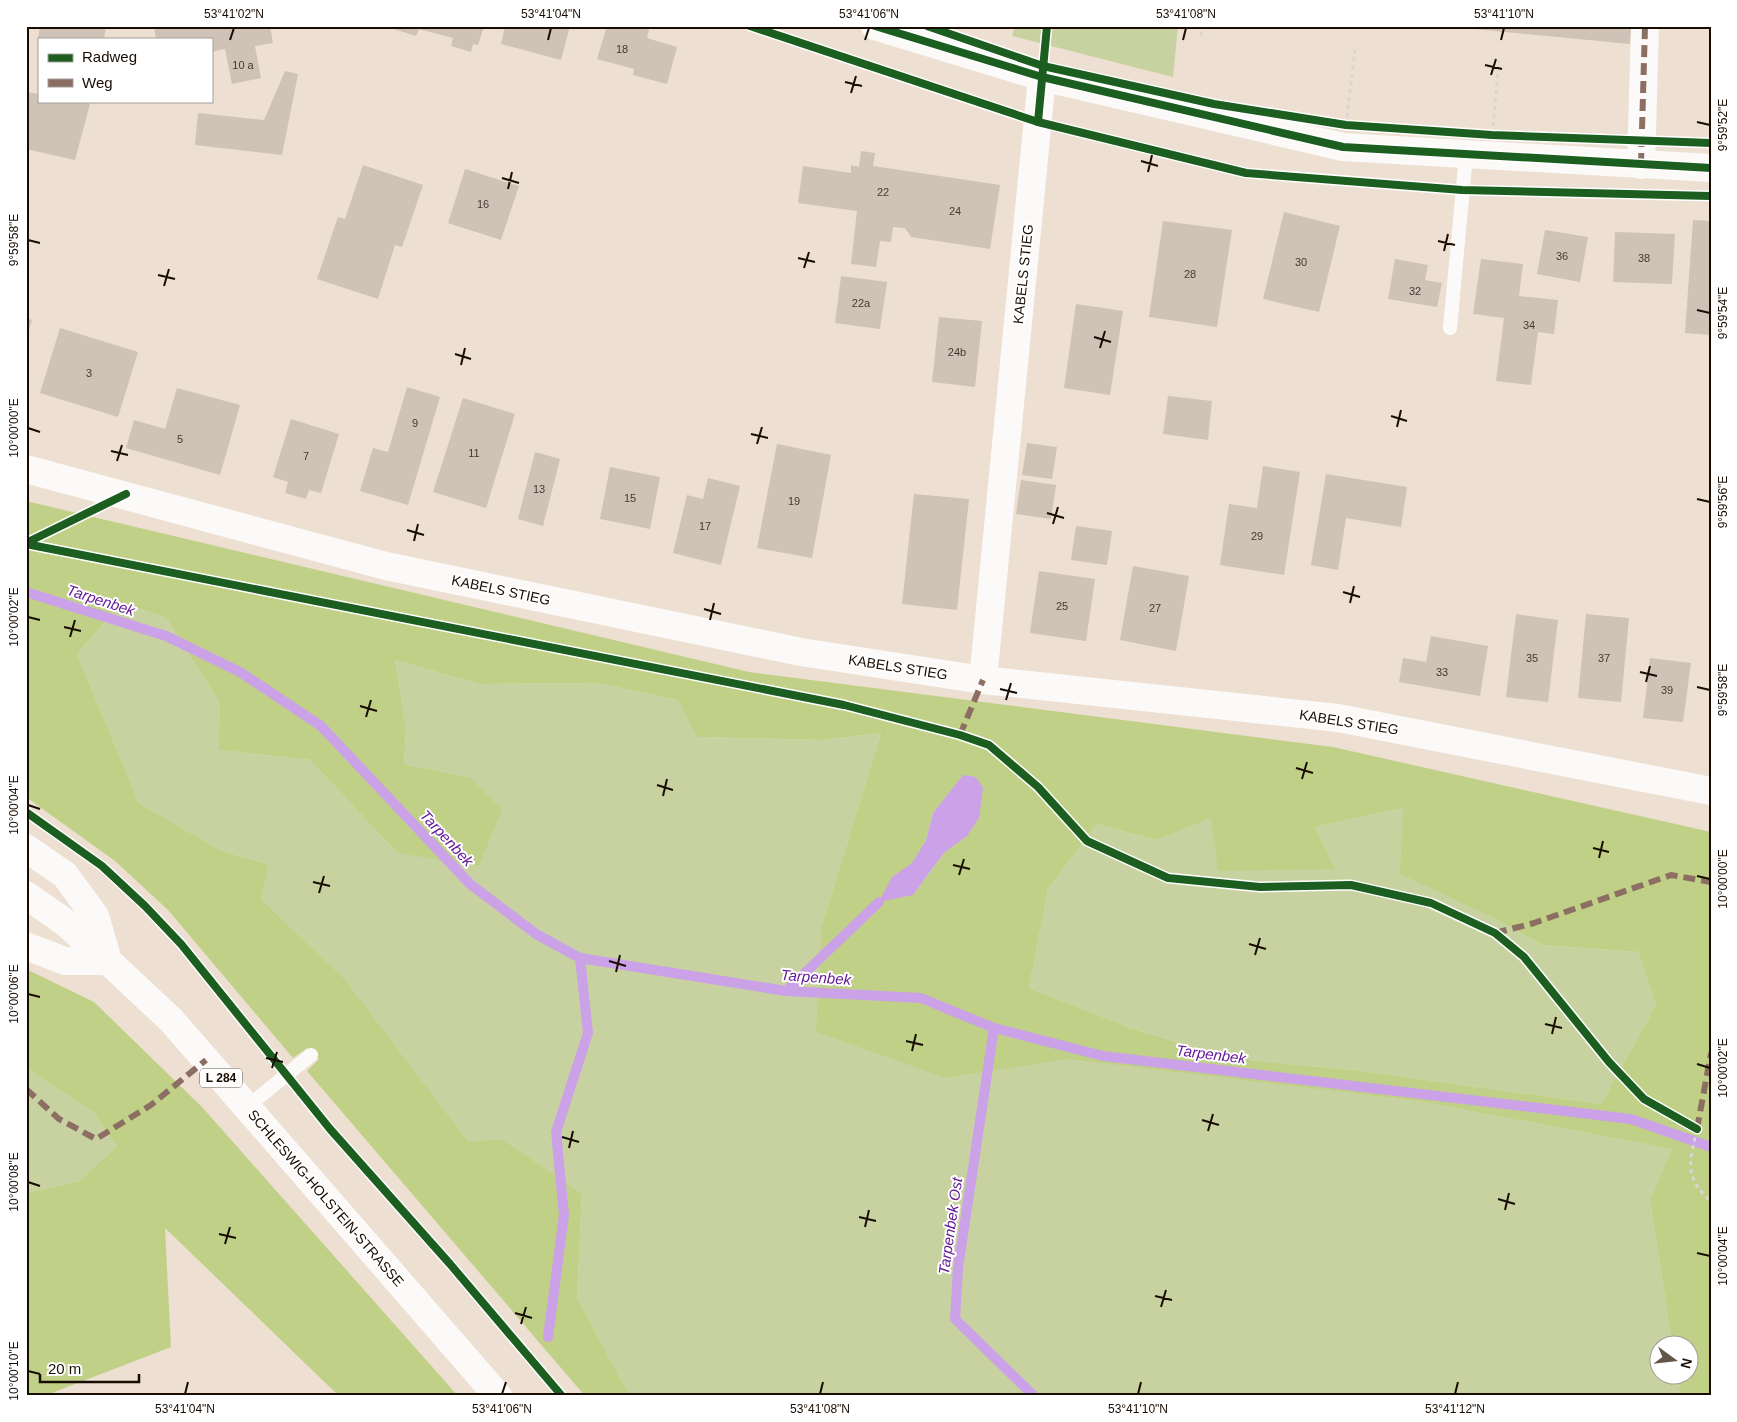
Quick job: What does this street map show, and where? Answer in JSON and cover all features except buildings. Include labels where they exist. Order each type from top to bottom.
[{"type":"street","points":[[875,26],[1042,77],[1343,147],[1711,168]]},
{"type":"street","points":[[1641,165],[1645,26]]},
{"type":"street","name":"KABELS STIEG","points":[[982,680],[1042,77]]},
{"type":"street","name":"KABELS STIEG","points":[[26,469],[386,566],[801,652],[982,680],[1338,718],[1711,791]]},
{"type":"street","points":[[26,848],[65,875],[95,916],[108,961],[65,961],[26,946]]},
{"type":"street","name":"SCHLESWIG-HOLSTEIN-STRASSE","points":[[26,895],[66,923],[170,1020],[498,1396]]},
{"type":"lane","points":[[1450,328],[1478,155]]},
{"type":"lane","points":[[247,1107],[311,1055]]},
{"type":"path","points":[[1201,36],[1202,26]]},
{"type":"path","points":[[1343,147],[1355,49]]},
{"type":"path","points":[[1478,155],[1499,61]]},
{"type":"path","points":[[26,543],[85,515]]},
{"type":"path","points":[[26,543],[844,705],[960,735],[989,745],[1038,787],[1087,841],[1168,878],[1260,887],[1351,885],[1431,903],[1495,934],[1524,956],[1609,1062],[1644,1099],[1698,1129],[1691,1156],[1691,1177],[1701,1193],[1711,1201]]},
{"type":"green space","points":[[1015,26],[1178,26],[1173,77],[1012,36]]},
{"type":"green space","points":[[26,501],[749,672],[1333,747],[1711,832],[1711,1396],[1680,1396],[1678,1384],[1700,1384],[1700,1334],[1670,1334],[1650,1200],[1672,1149],[1423,1102],[1068,1059],[946,1078],[816,1032],[822,925],[881,733],[821,740],[697,737],[678,700],[597,683],[479,684],[395,660],[406,729],[404,764],[469,777],[502,809],[479,866],[397,853],[310,760],[219,750],[220,703],[166,618],[122,603],[77,654],[139,803],[220,850],[269,865],[261,899],[344,978],[468,1142],[502,1139],[582,1193],[577,1298],[630,1396],[585,1396],[307,1071],[319,1059],[307,1048],[293,1058],[168,910],[115,861],[26,797]],"holes":[[[963,776],[967,836],[944,853],[913,895],[892,877],[912,864],[926,840],[933,813]],[[1403,808],[1400,874],[1492,917],[1542,945],[1638,952],[1656,1005],[1601,1104],[1362,1071],[1227,1058],[1128,1027],[1029,988],[1048,889],[1097,824],[1156,840],[1211,818],[1218,871],[1335,869],[1315,827]]]},
{"type":"green space","points":[[122,603],[166,618],[220,703],[220,750],[310,760],[397,853],[469,777],[404,764],[406,729],[395,660],[479,684],[597,683],[678,700],[698,737],[821,740],[881,733],[822,925],[946,1078],[1067,1058],[1423,1102],[1673,1149],[1650,1200],[1670,1334],[1650,1334],[1650,1384],[1678,1384],[1680,1396],[630,1396],[577,1298],[582,1193],[502,1139],[468,1143],[344,978],[261,899],[269,865],[220,850],[139,803],[77,654]]},
{"type":"green space","points":[[1403,808],[1492,917],[1542,945],[1638,952],[1656,1005],[1601,1104],[1362,1071],[1227,1058],[1128,1027],[1029,988],[1048,889],[1097,824],[1156,840],[1212,817],[1335,869],[1315,827]]},
{"type":"green space","points":[[26,969],[94,1002],[202,1107],[458,1396],[339,1396],[165,1228],[171,1347],[44,1396],[26,1396],[26,1193],[79,1181],[117,1146],[93,1112],[26,1068]]},
{"type":"green space","points":[[26,1068],[93,1112],[117,1146],[79,1181],[26,1193]]},
{"type":"shaded area","points":[[963,775],[976,777],[983,788],[979,818],[967,836],[944,853],[913,895],[879,902],[892,877],[912,863],[926,840],[933,813]]},
{"type":"waterway","name":"Tarpenbek","points":[[26,592],[166,636],[240,672],[321,726],[470,884],[536,934],[580,958],[786,991],[921,998],[994,1028],[1103,1056],[1631,1119],[1711,1147]]},
{"type":"waterway","points":[[786,991],[879,902]]},
{"type":"waterway","points":[[548,1337],[564,1215],[556,1132],[588,1033],[580,958]]},
{"type":"waterway","name":"Tarpenbek Ost","points":[[994,1028],[958,1268],[955,1319],[1034,1396]]},
{"type":"marked path","points":[[1641,165],[1645,26]]},
{"type":"marked path","points":[[960,735],[983,680]]},
{"type":"marked path","points":[[1495,933],[1534,923],[1671,875],[1711,882]]},
{"type":"marked path","points":[[1697,1129],[1711,1053]]},
{"type":"marked path","points":[[26,1089],[59,1119],[96,1139],[151,1105],[206,1060]]},
{"type":"cycle path","points":[[750,26],[1038,122],[1246,173],[1462,190],[1711,196]]},
{"type":"cycle path","points":[[875,26],[1042,77],[1343,147],[1711,168]]},
{"type":"cycle path","points":[[927,26],[1043,66],[1214,104],[1346,125],[1492,135],[1711,143]]},
{"type":"cycle path","points":[[1038,122],[1047,26]]},
{"type":"cycle path","points":[[26,543],[126,494]]},
{"type":"cycle path","points":[[26,544],[844,705],[960,735],[989,745],[1038,787],[1087,841],[1168,878],[1260,887],[1351,885],[1431,903],[1495,933],[1524,957],[1609,1062],[1644,1099],[1697,1129]]},
{"type":"cycle path","points":[[26,812],[102,866],[145,906],[181,944],[330,1129],[450,1264],[562,1396]]}]
